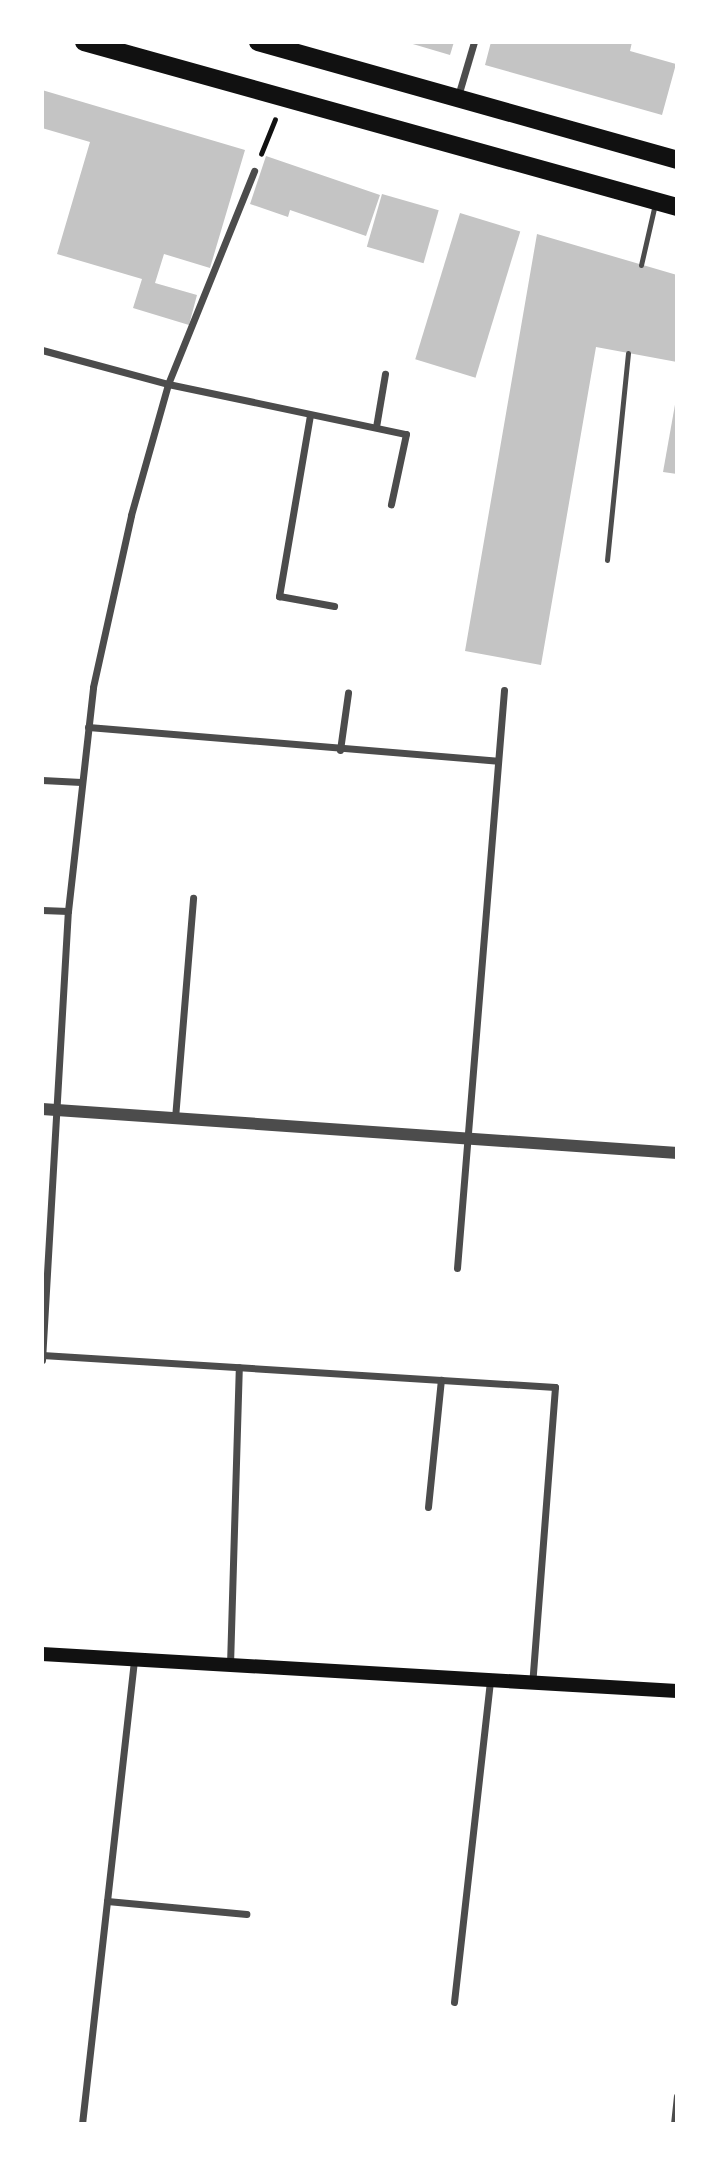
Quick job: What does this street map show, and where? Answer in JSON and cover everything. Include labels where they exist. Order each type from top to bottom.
[{"type":"main road","points":[[84,42],[285,95],[677,207]]},
{"type":"main road","points":[[258,42],[677,160]]},
{"type":"main road","points":[[42,1654],[677,1691]]},
{"type":"street","points":[[457,100],[474,42]]},
{"type":"street","points":[[254,171],[168,384],[111,597],[81,782],[48,1109],[42,1357],[555,1387],[531,1683]]},
{"type":"street","points":[[42,350],[168,384],[406,434],[391,504]]},
{"type":"street","points":[[376,427],[385,374]]},
{"type":"street","points":[[310,415],[279,596],[334,606]]},
{"type":"street","points":[[457,1268],[504,690]]},
{"type":"street","points":[[340,750],[348,694]]},
{"type":"street","points":[[88,727],[498,761]]},
{"type":"street","points":[[42,780],[81,782]]},
{"type":"street","points":[[175,1118],[193,898]]},
{"type":"street","points":[[42,910],[68,911]]},
{"type":"street","points":[[48,1109],[677,1153]]},
{"type":"street","points":[[230,1665],[239,1367]]},
{"type":"street","points":[[428,1507],[442,1380]]},
{"type":"street","points":[[82,2124],[134,1659]]},
{"type":"street","points":[[454,2002],[491,1680]]},
{"type":"street","points":[[107,1901],[246,1914]]},
{"type":"street","points":[[674,2124],[677,2096]]},
{"type":"lane","points":[[641,265],[655,201]]},
{"type":"lane","points":[[607,560],[628,353]]},
{"type":"path","points":[[254,171],[285,95]]},
{"type":"building","points":[[406,42],[454,42],[450,55]]},
{"type":"building","points":[[491,42],[632,42],[630,51],[676,64],[662,115],[485,65]]},
{"type":"building","points":[[42,90],[245,150],[210,268],[164,254],[155,283],[197,295],[189,325],[133,308],[142,279],[57,254],[90,142],[42,128]]},
{"type":"building","points":[[266,156],[380,195],[366,236],[290,210],[288,217],[250,204]]},
{"type":"building","points":[[382,194],[439,210],[424,263],[367,247]]},
{"type":"building","points":[[460,213],[520,231],[476,378],[415,359]]},
{"type":"building","points":[[537,234],[677,275],[677,362],[596,347],[541,665],[465,651]]},
{"type":"building","points":[[677,399],[677,474],[663,472]]}]
